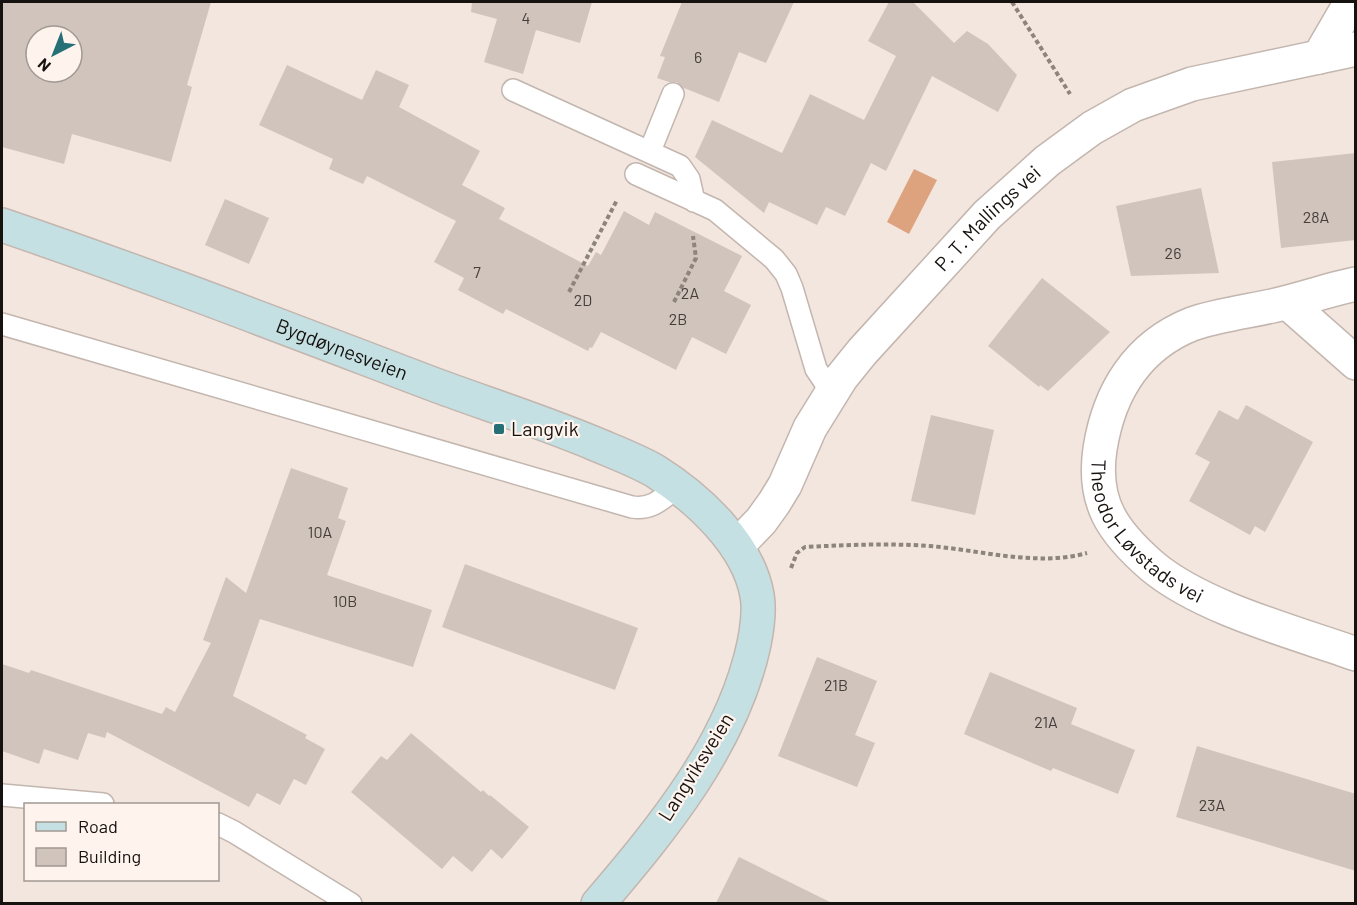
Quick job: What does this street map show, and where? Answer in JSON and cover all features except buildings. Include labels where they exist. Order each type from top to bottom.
[{"type":"street","points":[[1319,57],[1351,2]]},
{"type":"street","name":"P. T. Mallings vei","points":[[737,546],[761,521],[774,503],[785,485],[810,428],[862,352],[987,215],[1047,161],[1092,128],[1133,105],[1192,84],[1356,49]]},
{"type":"street","name":"Bygdøynesveien","points":[[2,225],[260,317],[447,389],[545,423],[620,454],[653,470],[698,503],[737,546]]},
{"type":"street","name":"Theodor Løvstads vei","points":[[1356,284],[1288,303],[1193,324],[1160,341],[1133,367],[1114,396],[1104,427],[1098,466],[1104,507],[1120,536],[1154,567],[1189,591],[1245,615],[1356,654]]},
{"type":"street","points":[[1288,303],[1356,363]]},
{"type":"street","name":"Langviksveien","points":[[598,903],[639,856],[683,796],[703,764],[739,694],[757,628],[758,598],[750,570],[737,546]]},
{"type":"lane","points":[[513,90],[680,166],[686,172],[700,203]]},
{"type":"lane","points":[[650,151],[673,94]]},
{"type":"lane","points":[[636,174],[715,210],[746,233],[774,259],[786,274],[792,288],[816,369],[832,393]]},
{"type":"lane","points":[[2,324],[632,507],[642,509],[654,506],[677,487]]},
{"type":"lane","points":[[2,795],[92,803]]},
{"type":"lane","points":[[219,824],[351,903]]},
{"type":"path","points":[[1012,2],[1092,128]]},
{"type":"path","points":[[569,292],[627,181],[636,174]]},
{"type":"path","points":[[674,302],[696,258],[693,233],[700,203]]},
{"type":"path","points":[[790,572],[797,553],[805,547],[889,544],[930,546],[1042,559],[1067,559],[1089,553],[1120,536]]},
{"type":"shaded area","points":[[914,169],[937,180],[909,234],[887,222]]},
{"type":"place","name":"Langvik","points":[[499,429]]}]
